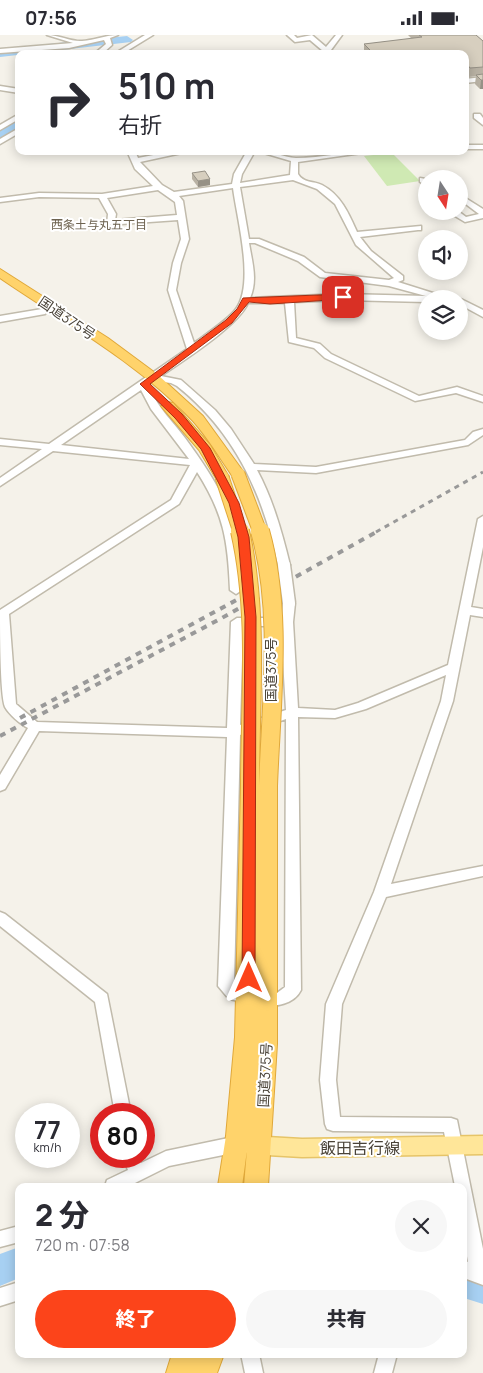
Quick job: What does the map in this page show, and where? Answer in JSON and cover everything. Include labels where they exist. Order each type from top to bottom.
[{"type":"highway","name":"国道375号","points":[[0,273],[149,381],[231,477],[234,503],[244,537],[248,567],[259,786],[258,998],[261,1145],[256,1183]]},
{"type":"highway","name":"国道375号","points":[[0,284],[149,381]]},
{"type":"highway","name":"国道375号","points":[[231,1183],[238,1144],[258,998]]},
{"type":"highway","points":[[178,1373],[184,1358]]},
{"type":"highway","points":[[204,1373],[210,1358]]},
{"type":"main road","name":"飯田吉行線","points":[[238,1144],[302,1148],[455,1147],[483,1145]]},
{"type":"street","points":[[50,35],[82,44]]},
{"type":"street","points":[[100,50],[108,40],[116,35]]},
{"type":"street","points":[[124,50],[150,35]]},
{"type":"street","points":[[290,35],[295,40],[309,37],[324,50]]},
{"type":"street","points":[[330,50],[340,35]]},
{"type":"street","points":[[0,51],[108,40]]},
{"type":"street","points":[[469,81],[483,79]]},
{"type":"street","points":[[0,88],[15,90]]},
{"type":"street","points":[[0,116],[15,116]]},
{"type":"street","points":[[477,116],[483,123]]},
{"type":"street","points":[[0,128],[15,119]]},
{"type":"street","points":[[0,142],[15,133]]},
{"type":"street","points":[[469,147],[483,147]]},
{"type":"street","points":[[132,155],[134,161],[159,187],[179,201],[185,239],[176,263],[172,290],[192,350]]},
{"type":"street","points":[[134,161],[166,155]]},
{"type":"street","points":[[0,483],[149,381],[192,350],[240,311],[246,300],[250,274],[236,185],[238,173],[249,155]]},
{"type":"street","points":[[276,155],[295,160],[338,155]]},
{"type":"street","points":[[295,160],[292,172],[294,177],[301,183],[319,187],[346,212],[355,235],[367,252],[400,278],[390,283]]},
{"type":"street","points":[[173,195],[294,177]]},
{"type":"street","points":[[0,200],[39,195],[102,196],[159,187]]},
{"type":"street","points":[[102,196],[112,214],[110,223],[182,217]]},
{"type":"street","points":[[468,203],[483,214]]},
{"type":"street","points":[[468,218],[483,214]]},
{"type":"street","points":[[355,235],[418,228]]},
{"type":"street","points":[[246,241],[256,241],[301,259],[323,275],[390,283],[418,291]]},
{"type":"street","points":[[246,300],[343,297],[418,299]]},
{"type":"street","points":[[289,300],[292,340],[317,346],[328,356],[418,399],[450,390],[457,390],[483,399]]},
{"type":"street","points":[[468,306],[483,314]]},
{"type":"street","points":[[0,319],[42,312]]},
{"type":"street","points":[[149,381],[145,393],[197,463]]},
{"type":"street","points":[[149,381],[176,381],[203,403],[220,421],[231,477],[236,591]]},
{"type":"street","points":[[231,477],[270,465],[297,471],[316,470],[468,442],[477,434],[483,432]]},
{"type":"street","points":[[0,442],[55,446],[197,463],[231,477],[258,483]]},
{"type":"street","points":[[197,463],[175,502],[3,613],[2,634],[10,705],[27,722],[35,726],[232,733],[292,712],[335,714],[362,707],[454,667]]},
{"type":"street","points":[[231,477],[258,483]]},
{"type":"street","points":[[258,483],[270,507],[279,537],[289,603],[287,622],[292,712],[293,990],[280,999],[258,998],[234,995],[226,986],[236,622],[287,622]]},
{"type":"street","points":[[462,1183],[451,1125],[333,1124],[328,1080],[334,1004],[381,892],[447,701],[483,519]]},
{"type":"street","points":[[233,543],[279,537]]},
{"type":"street","points":[[464,611],[483,613]]},
{"type":"street","points":[[0,786],[35,726]]},
{"type":"street","points":[[381,892],[483,871]]},
{"type":"street","points":[[0,918],[102,999],[121,1103]]},
{"type":"street","points":[[118,1183],[166,1159],[238,1144]]},
{"type":"street","points":[[135,1168],[137,1172]]},
{"type":"street","points":[[467,1215],[475,1273]]},
{"type":"street","points":[[0,1239],[15,1235]]},
{"type":"street","points":[[0,1297],[15,1292]]},
{"type":"street","points":[[251,1358],[254,1373]]},
{"type":"street","points":[[383,1373],[387,1358]]},
{"type":"green space","points":[[394,155],[418,179],[418,181],[387,186],[364,156]]},
{"type":"building","points":[[419,35],[476,35],[483,41],[483,67],[470,68],[469,50],[370,50],[364,44],[422,37]]},
{"type":"building","points":[[483,74],[483,80],[476,75]]},
{"type":"building","points":[[205,171],[210,179],[198,181],[192,173]]},
{"type":"waterway","points":[[29,50],[127,40]]},
{"type":"waterway","points":[[0,53],[15,51]]},
{"type":"waterway","points":[[0,136],[15,127]]},
{"type":"waterway","points":[[0,1270],[15,1264]]},
{"type":"waterway","points":[[467,1283],[483,1288]]},
{"type":"railway","points":[[376,532],[483,472]]},
{"type":"railway","points":[[0,736],[220,619],[378,531]]},
{"type":"railway","points":[[20,718],[286,573]]},
{"type":"district","name":"西条土与丸五丁目","points":[[99,225]]},
{"type":"route","points":[[249,978],[251,617],[244,537],[234,503],[206,448],[178,416],[144,384],[229,321],[240,311],[246,300],[270,301],[343,297]]}]
